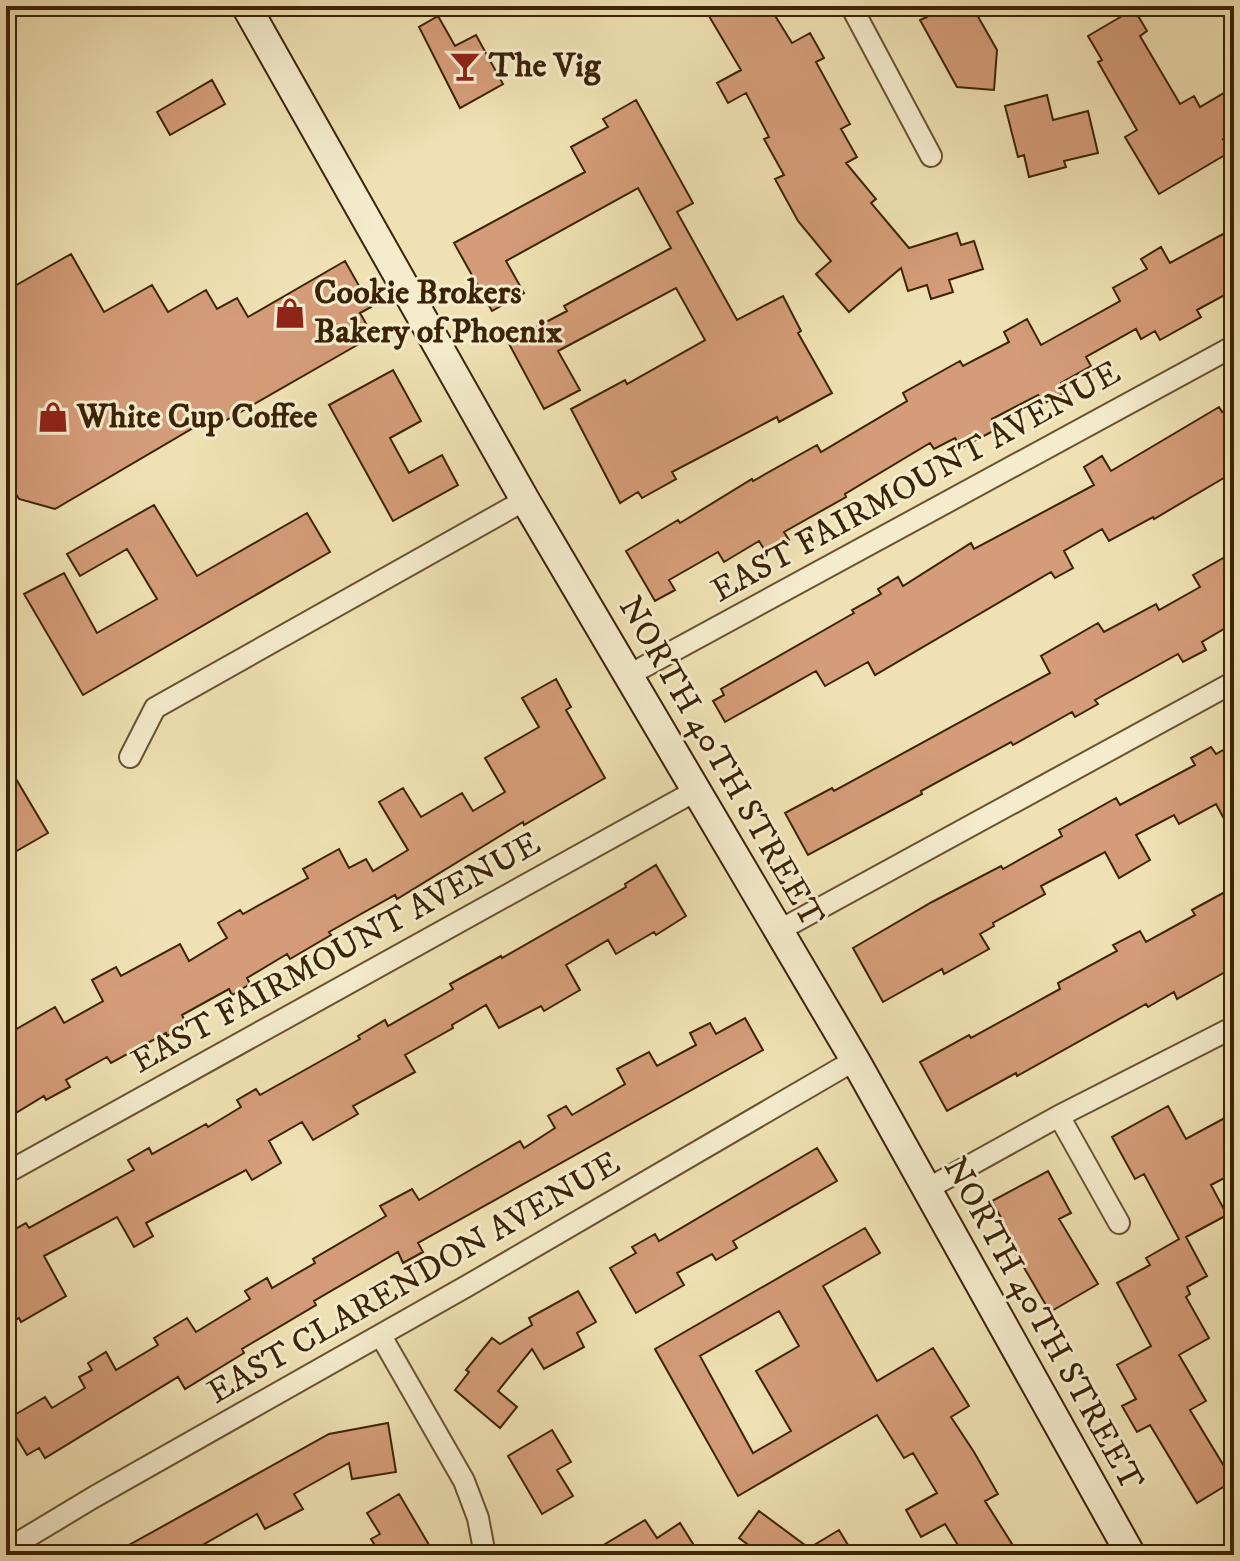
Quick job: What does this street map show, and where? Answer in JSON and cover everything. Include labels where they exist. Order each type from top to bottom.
[{"type":"main road","name":"NORTH 40TH STREET","points":[[246,6],[525,500],[855,1060],[1131,1555]]},
{"type":"street","points":[[851,6],[931,156]]},
{"type":"street","name":"EAST FAIRMOUNT AVENUE","points":[[629,675],[1234,346]]},
{"type":"street","points":[[130,757],[155,708],[525,500]]},
{"type":"street","points":[[778,931],[1234,682]]},
{"type":"street","name":"EAST FAIRMOUNT AVENUE","points":[[6,1173],[697,790]]},
{"type":"street","points":[[927,1189],[1059,1116],[1234,1027]]},
{"type":"street","name":"EAST CLARENDON AVENUE","points":[[6,1550],[855,1060]]},
{"type":"street","points":[[1059,1116],[1119,1223]]},
{"type":"street","points":[[381,1336],[464,1481],[478,1518],[485,1555]]},
{"type":"building","points":[[703,6],[769,6],[792,43],[810,33],[824,58],[816,62],[850,124],[841,129],[857,157],[846,163],[876,199],[871,203],[909,248],[957,233],[961,245],[974,241],[983,269],[949,280],[953,292],[931,299],[927,285],[908,291],[901,268],[849,312],[816,274],[831,261],[798,221],[775,179],[784,175],[764,139],[769,137],[746,93],[728,103],[717,83],[741,70]]},
{"type":"building","points":[[921,6],[972,6],[997,50],[994,90],[957,87],[920,20],[927,17]]},
{"type":"building","points":[[1134,9],[1147,31],[1140,36],[1180,104],[1194,96],[1200,107],[1234,87],[1234,132],[1223,139],[1230,152],[1159,194],[1125,137],[1137,130],[1098,62],[1102,60],[1088,36]]},
{"type":"building","name":"The Vig","points":[[438,16],[455,46],[476,35],[503,84],[460,108],[419,27]]},
{"type":"building","points":[[212,80],[225,104],[170,135],[157,112]]},
{"type":"building","points":[[1047,95],[1053,120],[1088,111],[1098,153],[1064,161],[1066,167],[1029,177],[1024,155],[1018,157],[1005,106]]},
{"type":"building","points":[[636,100],[693,203],[677,212],[737,320],[783,296],[801,331],[798,333],[832,393],[779,422],[777,417],[672,472],[676,479],[642,498],[638,492],[620,503],[571,409],[625,380],[627,384],[705,340],[676,288],[558,351],[580,390],[544,409],[508,342],[567,311],[564,306],[671,248],[638,188],[506,261],[524,293],[492,311],[454,243],[585,172],[571,147],[608,127],[603,119]]},
{"type":"building","points":[[1234,228],[1234,290],[1197,310],[1201,317],[1160,340],[1155,331],[1141,339],[1136,329],[1086,357],[1091,366],[1061,383],[1066,392],[1043,404],[1038,395],[992,419],[997,429],[961,448],[955,438],[934,449],[930,443],[784,532],[789,540],[767,554],[759,541],[724,562],[718,552],[669,580],[675,590],[655,601],[626,551],[817,445],[821,452],[907,401],[903,393],[960,361],[963,366],[1009,342],[1004,332],[1027,319],[1041,345],[1120,301],[1113,288],[1147,269],[1141,259],[1161,247],[1170,263]]},
{"type":"building","points":[[71,254],[104,312],[152,285],[168,312],[206,290],[217,309],[237,298],[248,317],[345,261],[371,307],[360,313],[373,336],[216,426],[212,417],[55,509],[19,499],[6,478],[6,291]]},
{"type":"building","points":[[393,370],[421,421],[390,438],[409,473],[442,455],[458,485],[393,521],[329,405]]},
{"type":"building","points":[[1234,405],[1234,472],[1154,519],[1109,541],[1102,529],[1064,551],[1073,568],[1055,578],[1051,572],[875,675],[868,662],[825,686],[816,671],[725,722],[713,701],[724,695],[721,689],[854,613],[852,610],[881,594],[878,589],[898,577],[903,586],[971,543],[974,549],[1094,485],[1084,467],[1102,456],[1111,471],[1219,407],[1222,412]]},
{"type":"building","points":[[154,505],[197,576],[307,513],[330,552],[83,695],[24,594],[64,573],[97,633],[157,599],[127,549],[80,576],[67,554]]},
{"type":"building","points":[[1234,552],[1234,623],[1202,642],[1206,650],[1183,662],[1178,654],[1095,700],[1098,704],[1075,717],[1072,712],[1013,745],[1011,742],[808,855],[785,813],[832,788],[834,791],[1050,673],[1041,656],[1098,623],[1104,632],[1156,604],[1159,610],[1200,587],[1193,575]]},
{"type":"building","points":[[556,679],[571,707],[566,710],[605,778],[524,825],[523,822],[397,899],[395,895],[329,932],[331,935],[290,959],[287,954],[247,978],[250,984],[232,995],[229,989],[182,1015],[187,1025],[111,1063],[107,1057],[66,1080],[70,1087],[46,1100],[44,1096],[6,1119],[6,1035],[55,1007],[64,1023],[103,1001],[92,980],[116,967],[121,976],[180,944],[189,961],[227,938],[218,923],[240,910],[243,914],[308,878],[303,869],[339,849],[349,868],[366,859],[373,871],[408,850],[379,802],[403,788],[421,817],[462,793],[473,811],[505,792],[485,758],[539,727],[522,698]]},
{"type":"building","points":[[1234,744],[1234,837],[1216,804],[1179,824],[1174,815],[1136,835],[1150,860],[1119,878],[1105,852],[1041,886],[1045,894],[993,923],[994,926],[980,934],[989,949],[944,974],[942,969],[883,1002],[853,948],[932,902],[1001,866],[1003,869],[1062,836],[1059,830],[1116,798],[1120,805],[1195,765],[1191,758],[1211,747],[1216,754]]},
{"type":"building","points":[[6,762],[48,833],[6,857]]},
{"type":"building","points":[[656,865],[686,916],[616,954],[608,940],[566,965],[580,990],[544,1011],[541,1006],[499,1028],[486,1005],[452,1025],[453,1028],[405,1055],[415,1072],[353,1106],[358,1114],[313,1140],[302,1122],[269,1141],[281,1163],[252,1180],[246,1170],[146,1223],[153,1236],[134,1247],[117,1217],[44,1256],[66,1296],[21,1322],[19,1318],[6,1325],[6,1234],[26,1223],[29,1228],[134,1170],[128,1160],[149,1148],[152,1154],[206,1124],[208,1127],[241,1107],[237,1100],[256,1089],[260,1095],[360,1039],[358,1036],[385,1020],[388,1026],[453,989],[450,984],[626,887],[625,884]]},
{"type":"building","points":[[1234,887],[1234,967],[1177,999],[1174,992],[1148,1007],[1146,1004],[947,1111],[920,1062],[1060,989],[1058,983],[1117,951],[1113,945],[1140,931],[1146,942],[1195,915],[1192,910]]},
{"type":"building","points":[[745,1018],[763,1050],[418,1243],[423,1252],[403,1263],[398,1252],[314,1301],[316,1305],[242,1349],[244,1353],[185,1389],[178,1377],[45,1458],[39,1448],[27,1455],[6,1420],[45,1397],[52,1408],[85,1388],[79,1377],[92,1370],[88,1363],[106,1352],[116,1370],[158,1345],[154,1338],[187,1318],[196,1332],[250,1299],[245,1291],[267,1278],[272,1288],[315,1263],[313,1259],[386,1216],[380,1206],[412,1189],[419,1200],[520,1141],[524,1148],[555,1128],[548,1116],[566,1106],[572,1115],[625,1084],[617,1069],[649,1052],[657,1066],[696,1045],[690,1033],[710,1023],[716,1034]]},
{"type":"building","points":[[1168,1106],[1186,1139],[1234,1113],[1234,1173],[1211,1185],[1227,1215],[1186,1237],[1207,1276],[1187,1287],[1190,1294],[1186,1297],[1209,1338],[1179,1355],[1206,1401],[1190,1410],[1233,1481],[1197,1503],[1150,1425],[1137,1432],[1122,1406],[1136,1399],[1117,1365],[1151,1346],[1117,1283],[1150,1265],[1146,1258],[1179,1239],[1144,1174],[1135,1179],[1112,1137]]},
{"type":"building","points":[[817,1148],[837,1181],[733,1241],[737,1248],[716,1260],[712,1254],[677,1273],[684,1285],[636,1313],[610,1268],[636,1253],[632,1247],[655,1234],[659,1241]]},
{"type":"building","points":[[1048,1171],[1071,1213],[1059,1219],[1098,1284],[1050,1312],[1016,1254],[1020,1253],[992,1201]]},
{"type":"building","points":[[865,1228],[880,1253],[823,1286],[877,1381],[933,1348],[969,1406],[951,1417],[998,1494],[985,1501],[1019,1555],[964,1555],[945,1524],[921,1537],[906,1510],[937,1493],[913,1453],[904,1458],[877,1415],[738,1496],[655,1349]],"holes":[[[779,1311],[799,1346],[756,1371],[791,1431],[753,1453],[700,1356]]]},
{"type":"building","points":[[578,1291],[596,1322],[577,1333],[584,1347],[544,1369],[532,1349],[498,1391],[517,1407],[500,1428],[455,1390],[469,1372],[466,1370],[492,1338],[500,1344],[532,1325],[529,1318]]},
{"type":"building","points":[[388,1423],[396,1472],[352,1479],[349,1463],[294,1494],[303,1509],[265,1529],[257,1514],[185,1555],[111,1555],[329,1434]]},
{"type":"building","points":[[552,1430],[571,1462],[557,1470],[573,1496],[542,1514],[508,1456]]},
{"type":"building","points":[[399,1494],[435,1555],[381,1555],[371,1539],[380,1534],[367,1513]]},
{"type":"building","points":[[759,1511],[809,1548],[839,1530],[854,1555],[762,1555],[739,1538]]},
{"type":"building","points":[[645,1520],[657,1538],[680,1523],[700,1555],[587,1555]]},
{"type":"place","name":"The Vig","points":[[465,66]]},
{"type":"place","name":"Cookie Brokers Bakery of Phoenix","points":[[290,313]]},
{"type":"place","name":"White Cup Coffee","points":[[53,417]]}]
